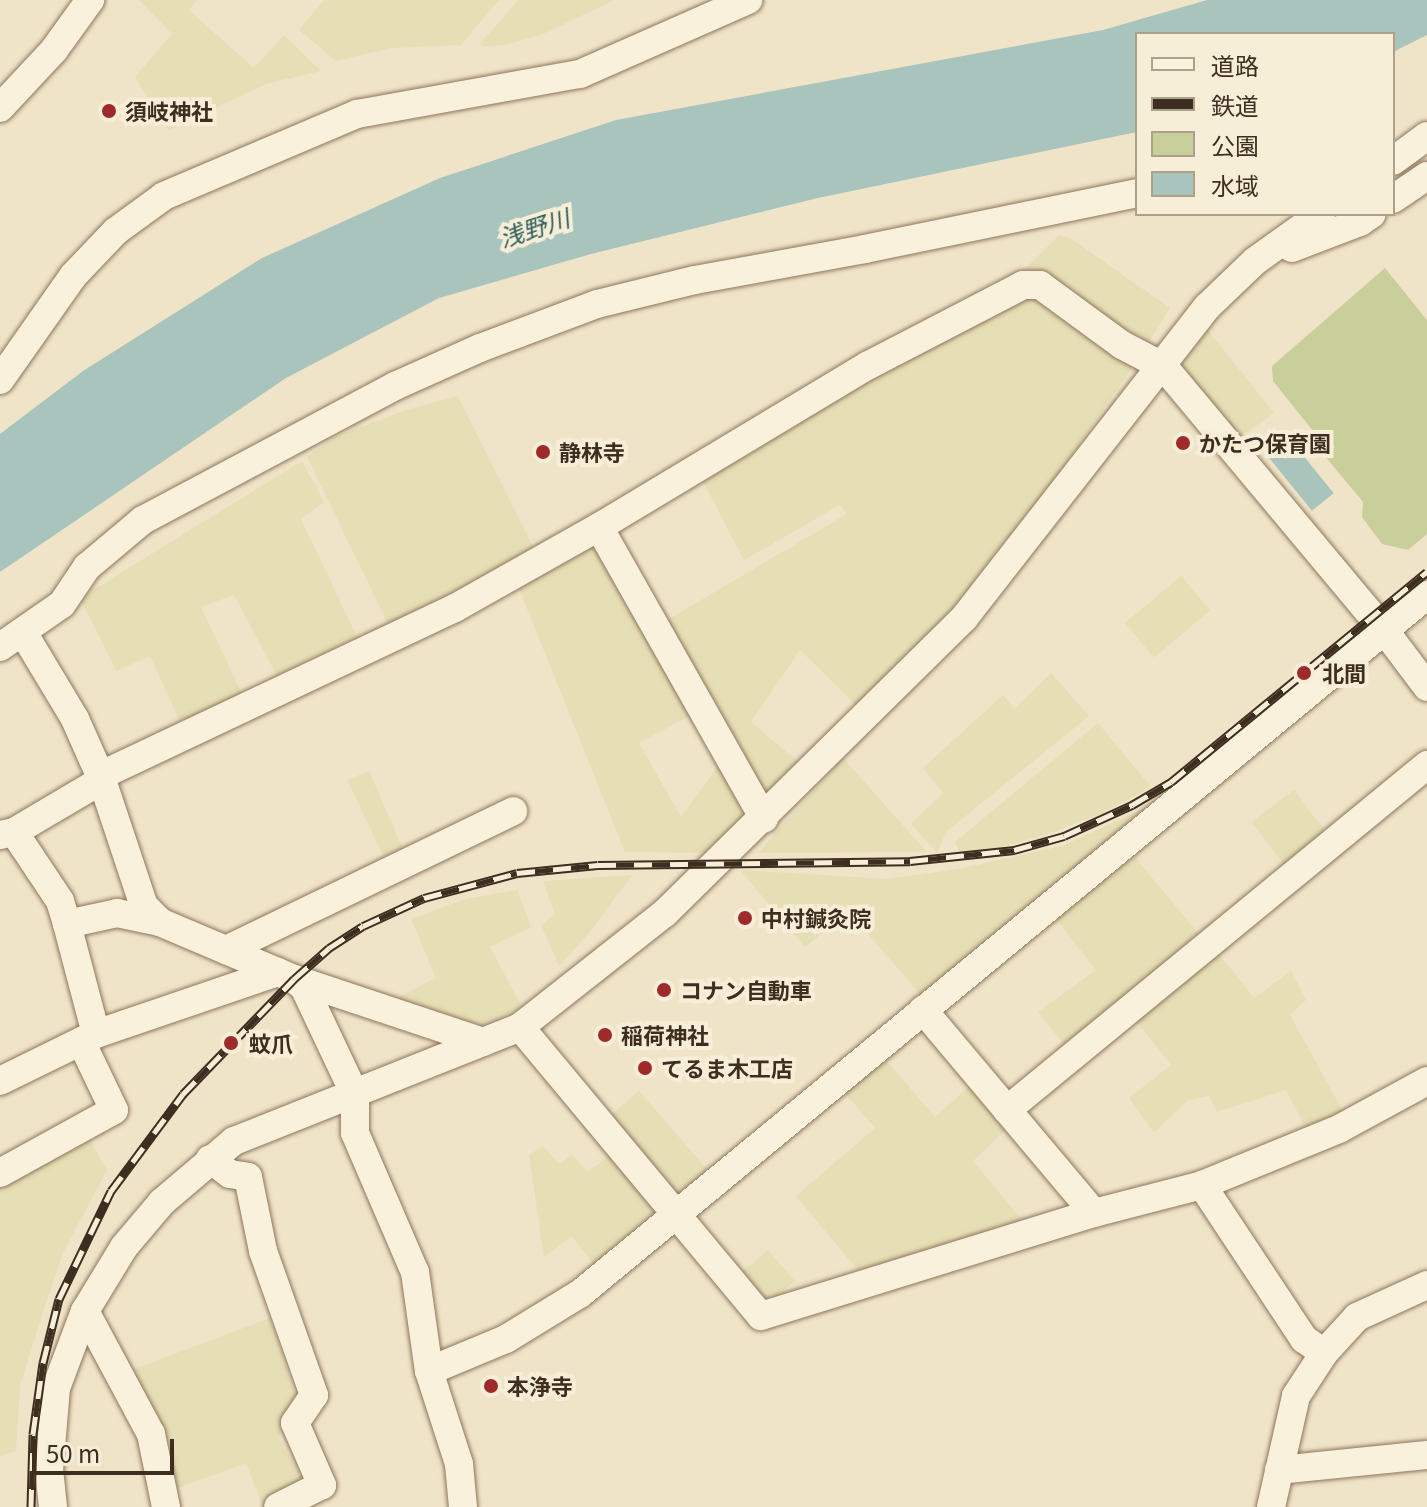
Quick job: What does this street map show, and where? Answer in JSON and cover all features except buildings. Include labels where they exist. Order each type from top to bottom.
[{"type":"street","points":[[82,0],[89,0]]},
{"type":"street","points":[[0,108],[54,50],[89,0]]},
{"type":"street","points":[[0,380],[34,326],[73,276],[116,231],[164,196],[357,114],[580,74],[748,0]]},
{"type":"street","points":[[1395,160],[1427,136]]},
{"type":"street","points":[[1395,198],[1427,176]]},
{"type":"street","points":[[160,922],[144,906],[102,780],[75,719],[12,640],[62,604],[87,567],[143,520],[395,386],[480,348],[597,304],[695,280],[865,249],[1135,193]]},
{"type":"street","points":[[53,1507],[49,1471],[56,1388],[85,1311],[124,1247],[162,1202],[234,1141],[520,1027],[665,913],[764,819],[964,618],[1164,367],[1207,307],[1255,261],[1318,216]]},
{"type":"street","points":[[1255,261],[1369,216]]},
{"type":"street","points":[[0,1173],[114,1110],[88,1037],[60,901],[7,834],[102,780],[108,772],[455,608],[599,527],[867,366],[1023,285],[1040,285],[1122,345],[1164,367],[1385,631],[1427,687]]},
{"type":"street","points":[[599,527],[764,819]]},
{"type":"street","points":[[429,1371],[506,1339],[568,1301],[676,1217],[1427,595]]},
{"type":"street","points":[[1007,1110],[1427,765]]},
{"type":"street","points":[[226,950],[513,811]]},
{"type":"street","points":[[67,924],[117,913],[160,922],[286,975],[483,1042]]},
{"type":"street","points":[[0,1081],[88,1037],[286,975]]},
{"type":"street","points":[[286,975],[304,987],[355,1095],[355,1133],[415,1272],[429,1371],[459,1464],[463,1507]]},
{"type":"street","points":[[923,1010],[1094,1213]]},
{"type":"street","points":[[520,1027],[761,1316],[1094,1213],[1202,1185],[1339,1129],[1427,1081]]},
{"type":"street","points":[[210,1159],[230,1174],[248,1177],[263,1251],[314,1395],[295,1423],[322,1485],[278,1507]]},
{"type":"street","points":[[1202,1185],[1304,1339],[1324,1353]]},
{"type":"street","points":[[1271,1507],[1296,1396],[1324,1353],[1357,1317],[1427,1285]]},
{"type":"street","points":[[85,1311],[151,1434],[166,1507]]},
{"type":"street","points":[[1279,1470],[1427,1455]]},
{"type":"shaded area","points":[[139,0],[197,0],[189,10],[254,68],[284,35],[321,71],[266,84],[168,130],[135,77],[172,34]]},
{"type":"shaded area","points":[[324,0],[499,0],[461,45],[392,48],[336,61],[299,30]]},
{"type":"shaded area","points":[[518,0],[614,0],[548,32],[510,44],[484,47],[480,44]]},
{"type":"shaded area","points":[[1059,235],[1070,238],[1170,308],[1145,348],[1138,347],[1026,268]]},
{"type":"shaded area","points":[[1030,291],[1134,365],[1012,542],[861,710],[800,650],[751,722],[801,764],[765,802],[662,623],[847,514],[840,505],[744,560],[699,474]]},
{"type":"shaded area","points":[[1207,329],[1274,413],[1236,440],[1179,366]]},
{"type":"shaded area","points":[[458,396],[535,551],[388,624],[307,457],[334,437],[406,410]]},
{"type":"shaded area","points":[[302,461],[324,502],[301,519],[357,637],[277,676],[234,595],[201,607],[243,696],[180,722],[150,656],[116,671],[80,598]]},
{"type":"shaded area","points":[[593,541],[697,712],[639,743],[681,817],[724,758],[754,813],[713,853],[625,852],[517,584]]},
{"type":"shaded area","points":[[1181,576],[1210,610],[1154,657],[1125,623]]},
{"type":"shaded area","points":[[1051,673],[1089,716],[946,832],[937,853],[911,824],[943,793],[923,768],[1003,695],[1014,709]]},
{"type":"shaded area","points":[[1098,723],[1151,787],[1101,814],[1045,835],[982,852],[960,853],[955,842]]},
{"type":"shaded area","points":[[843,758],[927,852],[758,853]]},
{"type":"shaded area","points":[[369,771],[403,849],[383,855],[347,780]]},
{"type":"shaded area","points":[[1294,790],[1330,837],[1287,869],[1252,822]]},
{"type":"shaded area","points":[[1142,809],[1148,814],[924,999],[849,912],[805,947],[740,870],[886,879],[959,869],[1062,846]]},
{"type":"shaded area","points":[[1134,856],[1206,943],[1071,1053],[1038,1012],[1096,970],[1056,919]]},
{"type":"shaded area","points":[[632,875],[589,933],[559,966],[541,925],[555,914],[543,881]]},
{"type":"shaded area","points":[[517,890],[531,927],[490,947],[522,1007],[471,1032],[403,1007],[399,997],[436,978],[411,919],[465,899]]},
{"type":"shaded area","points":[[1213,946],[1254,998],[1291,971],[1306,1000],[1290,1015],[1345,1115],[1310,1136],[1286,1090],[1217,1112],[1209,1096],[1188,1100],[1154,1133],[1129,1098],[1171,1065],[1133,1017]]},
{"type":"shaded area","points":[[878,1051],[935,1117],[971,1085],[1010,1126],[973,1161],[1028,1227],[865,1279],[796,1196],[875,1128],[839,1086]]},
{"type":"shaded area","points":[[639,1091],[711,1174],[677,1204],[605,1121]]},
{"type":"shaded area","points":[[89,1138],[107,1170],[63,1253],[42,1315],[20,1386],[16,1451],[0,1457],[0,1185]]},
{"type":"shaded area","points":[[543,1146],[559,1164],[572,1155],[588,1172],[610,1155],[659,1218],[597,1269],[572,1236],[544,1257],[529,1155]]},
{"type":"shaded area","points":[[768,1250],[795,1281],[762,1310],[735,1279]]},
{"type":"shaded area","points":[[270,1318],[297,1400],[282,1421],[279,1438],[306,1486],[263,1507],[246,1463],[167,1492],[123,1373]]},
{"type":"green space","points":[[1385,268],[1427,320],[1427,534],[1408,550],[1382,544],[1362,517],[1363,502],[1319,449],[1313,431],[1273,381],[1272,366]]},
{"type":"water","name":"浅野川","points":[[1207,0],[1427,0],[1427,35],[1395,51],[1395,32],[1135,32],[1135,132],[818,198],[591,254],[439,298],[286,378],[0,572],[0,434],[83,371],[262,258],[440,178],[616,120],[1103,30]]},
{"type":"water","points":[[1289,438],[1334,493],[1312,511],[1267,456]]},
{"type":"railway","points":[[31,1507],[33,1434],[43,1363],[59,1299],[111,1191],[183,1094],[294,979],[329,948],[363,926],[424,898],[517,873],[598,865],[910,861],[1014,850],[1064,836],[1132,805],[1171,782],[1427,572]]},
{"type":"place","name":"須岐神社","points":[[109,111]]},
{"type":"place","name":"かたつ保育園","points":[[1183,443]]},
{"type":"place","name":"静林寺","points":[[543,452]]},
{"type":"place","name":"北間","points":[[1304,673]]},
{"type":"place","name":"中村鍼灸院","points":[[745,918]]},
{"type":"place","name":"コナン自動車","points":[[664,990]]},
{"type":"place","name":"稲荷神社","points":[[605,1035]]},
{"type":"place","name":"蚊爪","points":[[231,1043]]},
{"type":"place","name":"てるま木工店","points":[[645,1068]]},
{"type":"place","name":"本浄寺","points":[[491,1386]]}]
